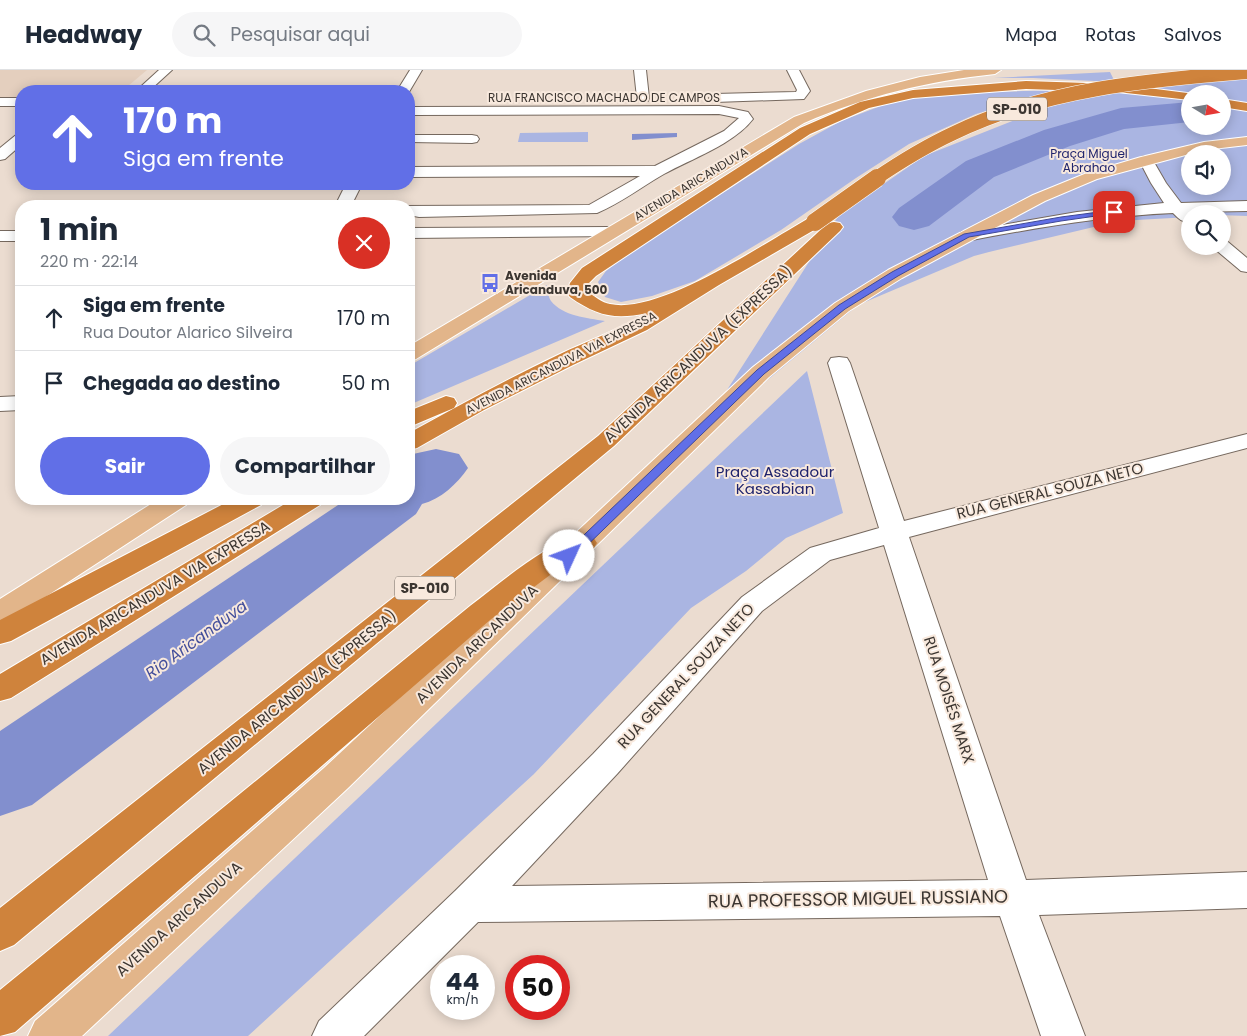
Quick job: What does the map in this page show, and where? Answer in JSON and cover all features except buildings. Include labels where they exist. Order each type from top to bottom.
[{"type":"highway","points":[[1146,70],[1152,81],[1171,93]]},
{"type":"highway","name":"SP-010","points":[[831,223],[864,185],[918,151],[992,117],[1044,101],[1110,86],[1247,72]]},
{"type":"highway","name":"SP-010","points":[[896,182],[934,156],[1029,114],[1076,101],[1137,90],[1247,77]]},
{"type":"highway","points":[[712,281],[666,301],[627,310],[608,310],[591,303],[577,293],[579,283],[588,272],[597,266],[805,131],[865,105],[913,94],[999,86],[1069,86],[1181,95]]},
{"type":"highway","points":[[1231,104],[1247,107]]},
{"type":"highway","name":"AVENIDA ARICANDUVA VIA EXPRESSA","points":[[415,440],[476,405],[565,360],[640,326],[712,281],[831,223]]},
{"type":"highway","name":"AVENIDA ARICANDUVA (EXPRESSA)","points":[[0,932],[606,441],[660,393],[831,223]]},
{"type":"highway","points":[[415,418],[496,384],[565,360]]},
{"type":"highway","points":[[0,633],[241,505]]},
{"type":"highway","name":"AVENIDA ARICANDUVA VIA EXPRESSA","points":[[0,689],[301,505]]},
{"type":"highway","points":[[0,1017],[480,613],[544,565],[583,543]]},
{"type":"main road","points":[[915,82],[958,70]]},
{"type":"main road","name":"AVENIDA ARICANDUVA","points":[[415,351],[610,232],[799,120],[832,106],[915,82],[995,70]]},
{"type":"main road","name":"AVENIDA ARICANDUVA","points":[[50,1036],[336,778],[760,372],[842,307],[895,274],[1039,198],[1092,176],[1204,146],[1247,141]]},
{"type":"main road","points":[[0,613],[168,505]]},
{"type":"street","points":[[149,85],[166,70]]},
{"type":"street","points":[[407,85],[416,70]]},
{"type":"street","points":[[640,70],[643,98]]},
{"type":"street","name":"RUA FRANCISCO MACHADO DE CAMPOS","points":[[415,100],[791,98],[799,96],[804,91],[793,70]]},
{"type":"street","points":[[0,102],[15,102]]},
{"type":"street","points":[[415,111],[719,110],[743,115],[746,119],[730,134],[633,185],[607,204],[591,210],[429,212],[415,207]]},
{"type":"street","points":[[0,136],[15,137]]},
{"type":"street","points":[[415,140],[472,138]]},
{"type":"street","points":[[0,156],[15,142]]},
{"type":"street","points":[[1146,160],[1155,180],[1175,207],[1181,212]]},
{"type":"street","points":[[415,172],[658,171]]},
{"type":"street","points":[[415,185],[633,185]]},
{"type":"street","points":[[967,236],[1061,219],[1175,207],[1247,206]]},
{"type":"street","points":[[415,233],[610,232]]},
{"type":"street","points":[[0,236],[15,236]]},
{"type":"street","points":[[1231,253],[1247,266]]},
{"type":"street","name":"RUA MOISÉS MARX","points":[[839,363],[1013,898],[1063,1036]]},
{"type":"street","points":[[0,404],[15,403]]},
{"type":"street","name":"RUA GENERAL SOUZA NETO","points":[[334,1036],[469,904],[694,669],[752,604],[820,554],[895,531],[1247,441]]},
{"type":"street","name":"RUA PROFESSOR MIGUEL RUSSIANO","points":[[469,904],[1013,898],[1247,890]]},
{"type":"shaded area","points":[[0,70],[147,70],[129,85],[15,85],[15,98],[0,98]]},
{"type":"shaded area","points":[[677,133],[677,137],[632,140],[632,134]]},
{"type":"green space","name":"Praça Miguel Abrahao","points":[[1247,70],[1247,216],[1231,215],[1231,205],[1181,205],[1181,218],[1119,221],[974,256],[858,305],[695,440],[839,215],[924,156],[1073,97]]},
{"type":"green space","points":[[1110,72],[1115,82],[994,78]]},
{"type":"green space","points":[[1055,90],[976,114],[909,144],[781,230],[695,281],[652,296],[621,302],[605,297],[598,282],[606,271],[634,250],[799,144],[841,121],[886,104],[927,94]]},
{"type":"green space","points":[[588,132],[588,142],[518,142],[520,133]]},
{"type":"green space","points":[[547,285],[550,299],[562,310],[576,316],[605,321],[415,402],[415,362]]},
{"type":"green space","name":"Praça Assadour Kassabian","points":[[807,371],[843,513],[786,538],[746,571],[691,608],[534,774],[248,1036],[108,1036]]},
{"type":"waterway","name":"Rio Aricanduva","points":[[914,217],[980,169],[1057,138],[1121,119],[1181,113]]},
{"type":"waterway","name":"Rio Aricanduva","points":[[415,483],[436,468]]},
{"type":"waterway","name":"Rio Aricanduva","points":[[0,779],[384,505]]},
{"type":"place","name":"Avenida Aricanduva, 500","points":[[490,283]]},
{"type":"route","points":[[569,556],[760,372],[842,307],[895,274],[967,236],[1061,219],[1114,212]]}]
